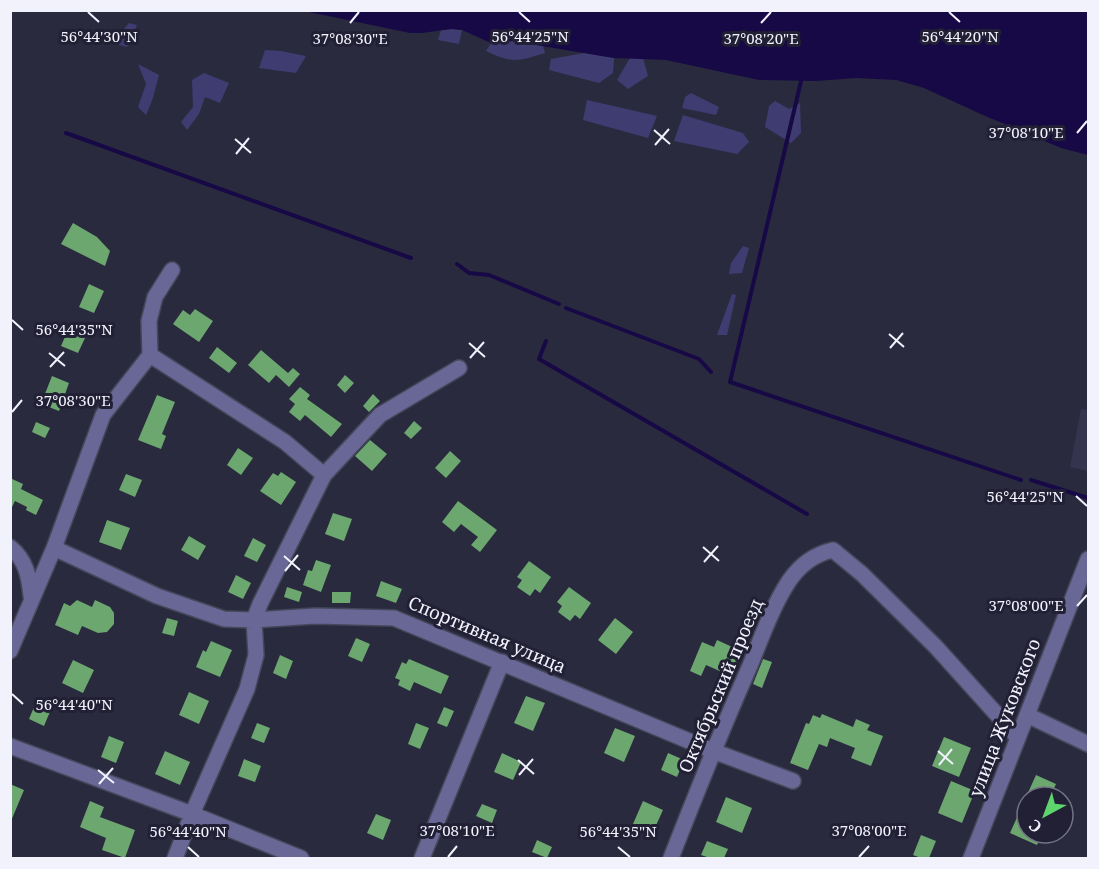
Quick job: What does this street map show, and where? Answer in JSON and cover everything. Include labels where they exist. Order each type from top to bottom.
[{"type":"street","points":[[10,651],[54,548],[103,415],[150,355],[149,321],[155,297],[172,270]]},
{"type":"street","points":[[150,355],[285,442],[324,475]]},
{"type":"street","points":[[175,858],[246,689],[256,655],[254,620],[260,604],[324,475],[380,415],[459,368]]},
{"type":"street","points":[[10,547],[19,554],[29,573],[32,599]]},
{"type":"street","name":"Спортивная улица","points":[[54,548],[165,599],[224,619],[254,620],[315,616],[394,618],[713,751],[793,781]]},
{"type":"street","name":"Октябрьский проезд","points":[[671,858],[713,751],[770,619],[790,580],[810,559],[821,553],[833,550],[862,574],[936,647],[1018,738]]},
{"type":"street","name":"улица Жуковского","points":[[971,858],[1089,559]]},
{"type":"street","points":[[422,858],[502,662]]},
{"type":"street","points":[[1027,715],[1089,744]]},
{"type":"street","points":[[10,746],[192,813],[301,858]]},
{"type":"shaded area","points":[[304,11],[1088,11],[1088,155],[1061,148],[924,88],[896,80],[856,78],[816,81],[759,80],[666,60],[614,58],[512,41],[491,43],[462,30],[410,33]]},
{"type":"shaded area","points":[[129,23],[137,25],[127,47],[112,43]]},
{"type":"shaded area","points":[[441,30],[462,30],[459,44],[438,40]]},
{"type":"shaded area","points":[[512,41],[543,46],[545,53],[516,60],[503,58],[486,51],[491,43]]},
{"type":"shaded area","points":[[265,50],[306,56],[296,73],[259,68]]},
{"type":"shaded area","points":[[584,53],[614,58],[613,73],[599,83],[549,70],[551,59]]},
{"type":"shaded area","points":[[630,58],[643,58],[648,76],[628,89],[617,80]]},
{"type":"shaded area","points":[[138,64],[159,75],[146,115],[138,107],[146,84]]},
{"type":"shaded area","points":[[204,73],[229,83],[220,103],[205,97],[199,114],[187,130],[181,122],[193,107],[192,80]]},
{"type":"shaded area","points":[[691,93],[719,107],[716,115],[682,108],[685,97]]},
{"type":"shaded area","points":[[587,100],[657,116],[648,138],[583,120]]},
{"type":"shaded area","points":[[775,101],[789,109],[800,103],[801,133],[791,143],[765,127],[769,106]]},
{"type":"shaded area","points":[[683,115],[743,133],[749,142],[737,154],[674,141]]},
{"type":"shaded area","points":[[743,246],[749,248],[742,273],[729,274],[731,263]]},
{"type":"shaded area","points":[[732,294],[736,295],[727,335],[717,335]]},
{"type":"shaded area","points":[[1081,409],[1088,410],[1088,471],[1070,467]]},
{"type":"building","points":[[73,223],[97,237],[110,251],[105,266],[61,244]]},
{"type":"building","points":[[89,284],[104,291],[94,313],[79,307]]},
{"type":"building","points":[[195,309],[213,321],[199,342],[173,324],[183,310],[190,315]]},
{"type":"building","points":[[68,330],[85,338],[78,353],[61,346]]},
{"type":"building","points":[[217,347],[237,363],[229,373],[209,358]]},
{"type":"building","points":[[261,350],[288,373],[293,368],[300,374],[289,387],[276,375],[269,383],[248,365]]},
{"type":"building","points":[[345,375],[354,383],[345,393],[337,385]]},
{"type":"building","points":[[52,376],[69,383],[59,411],[41,404]]},
{"type":"building","points":[[300,387],[310,395],[307,399],[342,424],[331,437],[305,415],[300,421],[289,412],[295,404],[289,399]]},
{"type":"building","points":[[373,394],[380,401],[369,412],[363,406]]},
{"type":"building","points":[[157,395],[175,402],[162,434],[166,436],[161,449],[138,440]]},
{"type":"building","points":[[414,421],[422,428],[411,439],[404,433]]},
{"type":"building","points":[[36,422],[50,428],[45,438],[32,432]]},
{"type":"building","points":[[370,440],[387,454],[372,471],[355,456]]},
{"type":"building","points":[[238,448],[253,458],[241,475],[227,465]]},
{"type":"building","points":[[450,451],[461,461],[446,478],[435,468]]},
{"type":"building","points":[[281,472],[296,482],[281,505],[260,491],[273,473],[278,476]]},
{"type":"building","points":[[126,474],[142,480],[135,497],[119,490]]},
{"type":"building","points":[[10,478],[23,484],[21,489],[43,500],[36,515],[15,501],[10,511]]},
{"type":"building","points":[[458,501],[497,530],[480,552],[471,545],[478,537],[461,524],[454,532],[442,522]]},
{"type":"building","points":[[333,513],[352,519],[344,541],[325,534]]},
{"type":"building","points":[[107,520],[130,528],[121,550],[99,542]]},
{"type":"building","points":[[189,536],[206,546],[198,560],[181,550]]},
{"type":"building","points":[[253,538],[266,545],[257,562],[244,556]]},
{"type":"building","points":[[316,560],[331,565],[321,592],[303,585],[308,570],[312,571]]},
{"type":"building","points":[[529,561],[551,577],[540,593],[535,589],[530,596],[517,587],[522,580],[517,577]]},
{"type":"building","points":[[236,575],[251,583],[243,599],[228,592]]},
{"type":"building","points":[[381,581],[402,589],[396,603],[376,596]]},
{"type":"building","points":[[287,587],[302,592],[299,602],[284,597]]},
{"type":"building","points":[[569,587],[591,603],[580,619],[575,615],[570,621],[558,612],[562,606],[557,602]]},
{"type":"building","points":[[332,592],[351,592],[350,603],[332,603]]},
{"type":"building","points":[[77,600],[92,607],[95,600],[110,607],[114,613],[114,624],[107,632],[98,633],[82,626],[78,635],[55,625],[64,603],[70,606]]},
{"type":"building","points":[[167,618],[178,621],[174,636],[162,633]]},
{"type":"building","points":[[615,618],[633,632],[616,654],[598,640]]},
{"type":"building","points":[[356,638],[370,644],[362,662],[348,656]]},
{"type":"building","points":[[717,640],[741,651],[731,676],[706,665],[701,676],[690,671],[702,642],[714,647]]},
{"type":"building","points":[[211,641],[232,650],[220,677],[196,667],[203,650],[206,652]]},
{"type":"building","points":[[280,655],[293,661],[286,679],[273,673]]},
{"type":"building","points":[[409,659],[449,676],[441,694],[414,682],[410,691],[398,685],[400,680],[395,678],[402,662],[406,664]]},
{"type":"building","points":[[763,659],[772,662],[762,688],[753,684]]},
{"type":"building","points":[[73,660],[94,670],[83,693],[62,683]]},
{"type":"building","points":[[189,692],[209,701],[199,724],[179,715]]},
{"type":"building","points":[[526,696],[545,703],[533,731],[514,723]]},
{"type":"building","points":[[37,700],[52,707],[44,726],[29,719]]},
{"type":"building","points":[[444,707],[454,711],[447,727],[437,723]]},
{"type":"building","points":[[822,714],[853,727],[856,719],[870,725],[867,730],[883,736],[871,766],[851,758],[855,748],[830,738],[827,747],[819,744],[808,770],[790,763],[806,723],[809,724],[813,715],[820,718]]},
{"type":"building","points":[[257,723],[270,728],[264,743],[251,738]]},
{"type":"building","points":[[416,723],[429,728],[420,749],[408,744]]},
{"type":"building","points":[[615,728],[635,736],[624,762],[604,753]]},
{"type":"building","points":[[109,736],[124,742],[116,763],[101,757]]},
{"type":"building","points":[[944,737],[971,748],[959,777],[932,766]]},
{"type":"building","points":[[165,751],[190,762],[180,785],[155,774]]},
{"type":"building","points":[[502,753],[521,762],[513,780],[494,772]]},
{"type":"building","points":[[668,753],[684,760],[677,777],[661,770]]},
{"type":"building","points":[[244,759],[261,766],[255,782],[238,776]]},
{"type":"building","points":[[1036,775],[1056,784],[1056,785],[1032,785]]},
{"type":"building","points":[[951,781],[975,791],[962,823],[938,813]]},
{"type":"building","points":[[10,784],[24,790],[11,821],[10,821]]},
{"type":"building","points":[[726,797],[752,808],[742,833],[716,822]]},
{"type":"building","points":[[90,801],[104,807],[100,817],[135,830],[125,858],[102,850],[106,838],[80,827]]},
{"type":"building","points":[[643,801],[663,810],[653,832],[633,824]]},
{"type":"building","points":[[482,804],[497,810],[492,823],[476,816]]},
{"type":"building","points":[[376,814],[391,820],[383,840],[367,833]]},
{"type":"building","points":[[1015,822],[1015,835],[1010,833]]},
{"type":"building","points":[[921,835],[936,841],[929,858],[913,855]]},
{"type":"building","points":[[537,840],[552,847],[547,858],[532,852]]},
{"type":"building","points":[[707,841],[728,849],[724,858],[710,858],[701,855]]},
{"type":"waterway","points":[[802,77],[730,382],[1021,480]]},
{"type":"waterway","points":[[66,133],[411,258]]},
{"type":"waterway","points":[[457,264],[469,273],[489,275],[559,304]]},
{"type":"waterway","points":[[566,308],[699,359],[711,372]]},
{"type":"waterway","points":[[546,341],[539,359],[807,514]]},
{"type":"waterway","points":[[1031,480],[1088,498]]}]
